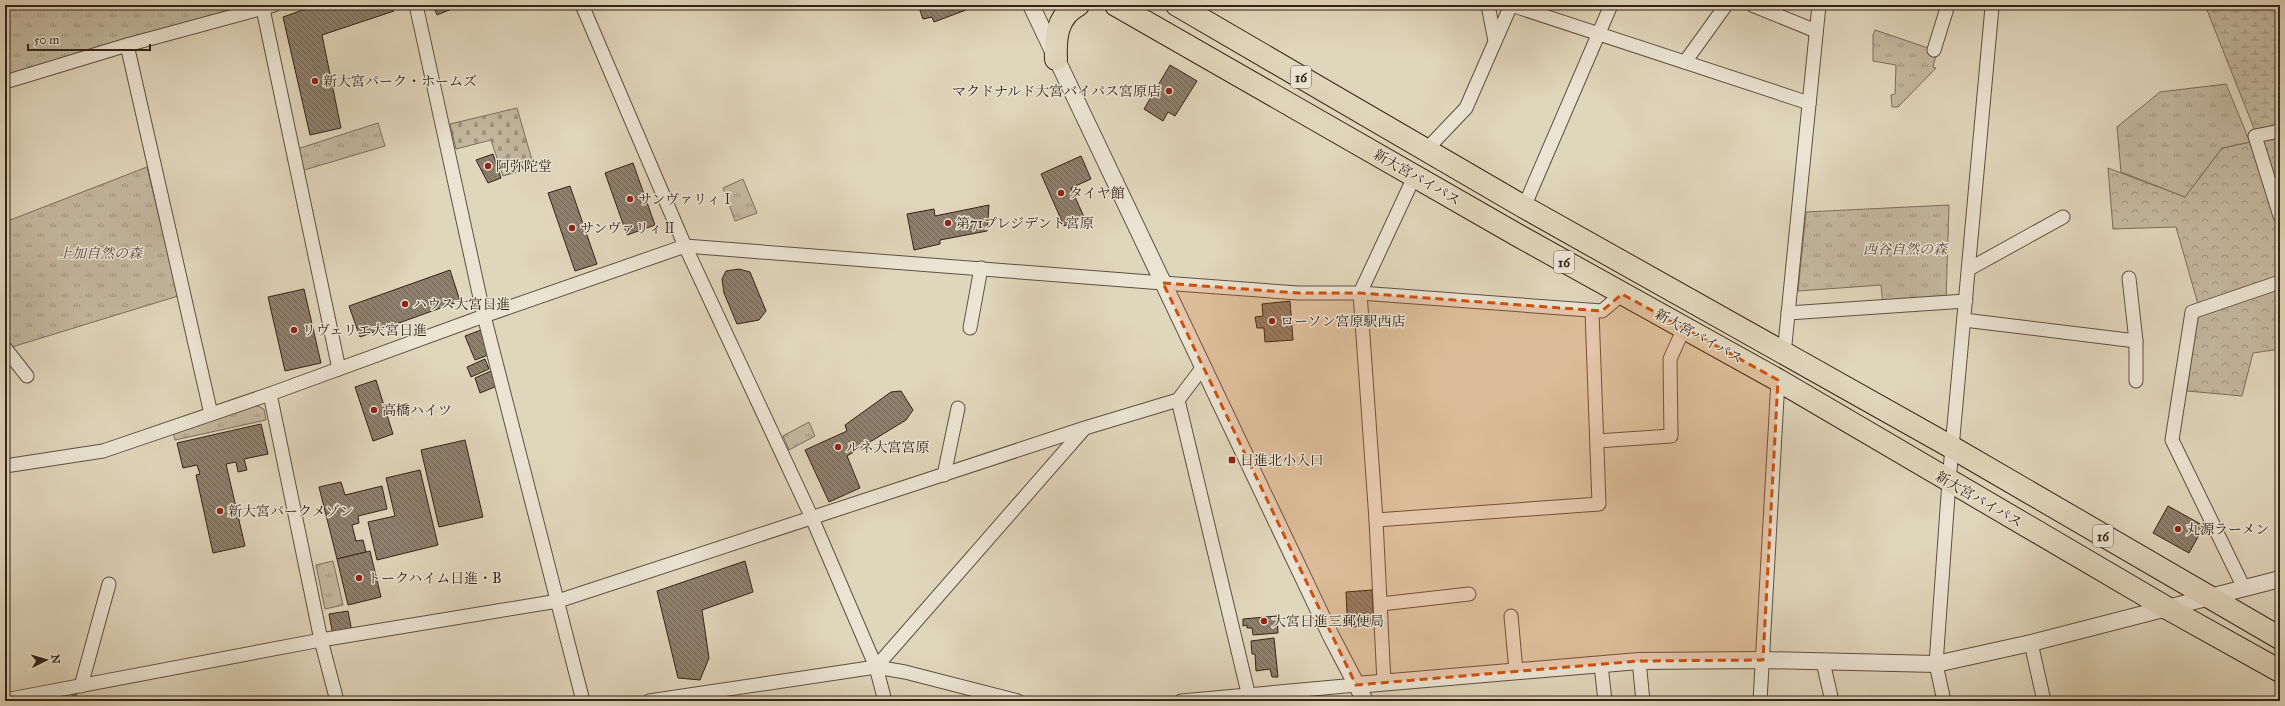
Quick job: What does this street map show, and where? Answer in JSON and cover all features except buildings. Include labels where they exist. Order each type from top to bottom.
[{"type":"highway","points":[[1056,59],[1056,34],[1065,16],[1071,9],[1078,5]]},
{"type":"highway","name":"新大宮バイパス","points":[[1116,5],[1622,294],[1778,380],[2167,608],[2280,671]]},
{"type":"highway","name":"新大宮バイパス","points":[[1177,5],[1524,206],[1953,448],[2280,638]]},
{"type":"street","points":[[416,5],[484,316],[583,701]]},
{"type":"street","points":[[582,5],[685,246],[812,518],[876,667],[885,701]]},
{"type":"street","points":[[1031,5],[1163,284],[1365,701]]},
{"type":"street","points":[[1488,5],[1495,41]]},
{"type":"street","points":[[1426,150],[1466,108],[1511,5],[1809,103]]},
{"type":"street","points":[[1524,206],[1600,34],[1611,5]]},
{"type":"street","points":[[1685,62],[1726,5]]},
{"type":"street","points":[[1752,5],[1816,31]]},
{"type":"street","points":[[1784,354],[1819,5]]},
{"type":"street","points":[[1934,50],[1948,5]]},
{"type":"street","points":[[1944,701],[1936,664],[1949,481],[1969,269],[1990,6]]},
{"type":"street","points":[[5,82],[127,45],[269,7],[339,369]]},
{"type":"street","points":[[127,45],[211,414]]},
{"type":"street","points":[[2280,131],[2255,136],[2280,216]]},
{"type":"street","points":[[1384,683],[1376,520],[1360,293],[1415,175]]},
{"type":"street","points":[[1969,269],[2063,217]]},
{"type":"street","points":[[5,466],[103,451],[270,394],[484,316],[685,246],[981,268],[1163,284],[1298,293],[1360,293],[1592,311],[1602,311],[1622,294]]},
{"type":"street","points":[[970,328],[981,268]]},
{"type":"street","points":[[2129,278],[2136,341],[2136,381]]},
{"type":"street","points":[[2244,588],[2172,440],[2192,312],[2280,282]]},
{"type":"street","points":[[1788,313],[1966,301]]},
{"type":"street","points":[[1376,520],[1599,504],[1592,311]]},
{"type":"street","points":[[1964,320],[2136,341]]},
{"type":"street","points":[[1597,440],[1672,436],[1670,359],[1684,328]]},
{"type":"street","points":[[5,348],[27,376]]},
{"type":"street","points":[[5,700],[321,640],[558,601],[1085,428],[1178,400],[1203,367]]},
{"type":"street","points":[[1760,701],[1778,380]]},
{"type":"street","points":[[270,394],[321,640],[337,701]]},
{"type":"street","points":[[1178,400],[1250,698]]},
{"type":"street","points":[[944,475],[958,408]]},
{"type":"street","points":[[876,667],[1085,428]]},
{"type":"street","points":[[1181,701],[1250,698],[1356,685],[1639,661],[1763,660],[1936,664],[2031,643],[2280,579]]},
{"type":"street","points":[[81,686],[109,584]]},
{"type":"street","points":[[1381,604],[1469,594]]},
{"type":"street","points":[[1511,616],[1516,671]]},
{"type":"street","points":[[2031,643],[2044,701]]},
{"type":"street","points":[[1639,661],[1643,701]]},
{"type":"street","points":[[1823,662],[1832,701]]},
{"type":"street","points":[[1601,665],[1606,701]]},
{"type":"street","points":[[649,701],[708,696],[876,667],[905,672],[1018,701]]},
{"type":"highlighted area","points":[[1163,283],[1298,293],[1360,293],[1602,311],[1622,294],[1778,380],[1763,660],[1639,661],[1356,685]]},
{"type":"green space","points":[[5,5],[246,5],[5,75]]},
{"type":"green space","points":[[2205,5],[2280,5],[2280,126],[2255,131]]},
{"type":"green space","points":[[1875,30],[1937,51],[1933,67],[1936,68],[1898,107],[1892,107],[1891,95],[1895,94],[1896,65],[1873,61],[1873,35]]},
{"type":"green space","points":[[2226,84],[2250,142],[2222,148],[2185,197],[2121,172],[2117,127],[2160,92]]},
{"type":"green space","points":[[517,108],[534,167],[503,176],[491,140],[456,149],[450,124]]},
{"type":"green space","points":[[378,123],[385,146],[301,171],[297,149]]},
{"type":"green space","points":[[2280,136],[2280,349],[2253,353],[2242,396],[2187,391],[2198,304],[2176,227],[2113,229],[2108,168],[2185,197],[2222,148]]},
{"type":"green space","name":"上加自然の森","points":[[147,167],[178,296],[12,347],[5,340],[5,222]]},
{"type":"green space","points":[[743,179],[757,213],[735,221],[723,188]]},
{"type":"green space","name":"西谷自然の森","points":[[1949,205],[1946,301],[1883,305],[1881,285],[1798,291],[1806,212]]},
{"type":"green space","points":[[253,404],[264,409],[266,420],[175,440],[173,432]]},
{"type":"green space","points":[[809,422],[815,436],[789,450],[783,436]]},
{"type":"green space","points":[[333,561],[343,605],[325,609],[316,565]]},
{"type":"waterway","points":[[73,701],[75,693]]},
{"type":"place","name":"新大宮パーク・ホームズ","points":[[315,81]]},
{"type":"place","name":"マクドナルド大宮バイパス宮原店","points":[[1169,91]]},
{"type":"place","name":"阿弥陀堂","points":[[488,166]]},
{"type":"place","name":"タイヤ館","points":[[1061,193]]},
{"type":"place","name":"サンヴァリィⅠ","points":[[630,199]]},
{"type":"place","name":"第71プレジデント宮原","points":[[948,223]]},
{"type":"place","name":"サンヴァリィⅡ","points":[[572,228]]},
{"type":"place","name":"ハウス大宮日進","points":[[405,304]]},
{"type":"place","name":"ローソン宮原駅西店","points":[[1272,321]]},
{"type":"place","name":"リヴェリエ大宮日進","points":[[294,330]]},
{"type":"place","name":"高橋ハイツ","points":[[374,410]]},
{"type":"place","name":"ルネ大宮宮原","points":[[838,447]]},
{"type":"place","name":"日進北小入口","points":[[1232,460]]},
{"type":"place","name":"新大宮パークメゾン","points":[[220,511]]},
{"type":"place","name":"丸源ラーメン","points":[[2178,529]]},
{"type":"place","name":"トークハイム日進・B","points":[[359,578]]},
{"type":"place","name":"大宮日進三郵便局","points":[[1264,621]]}]
